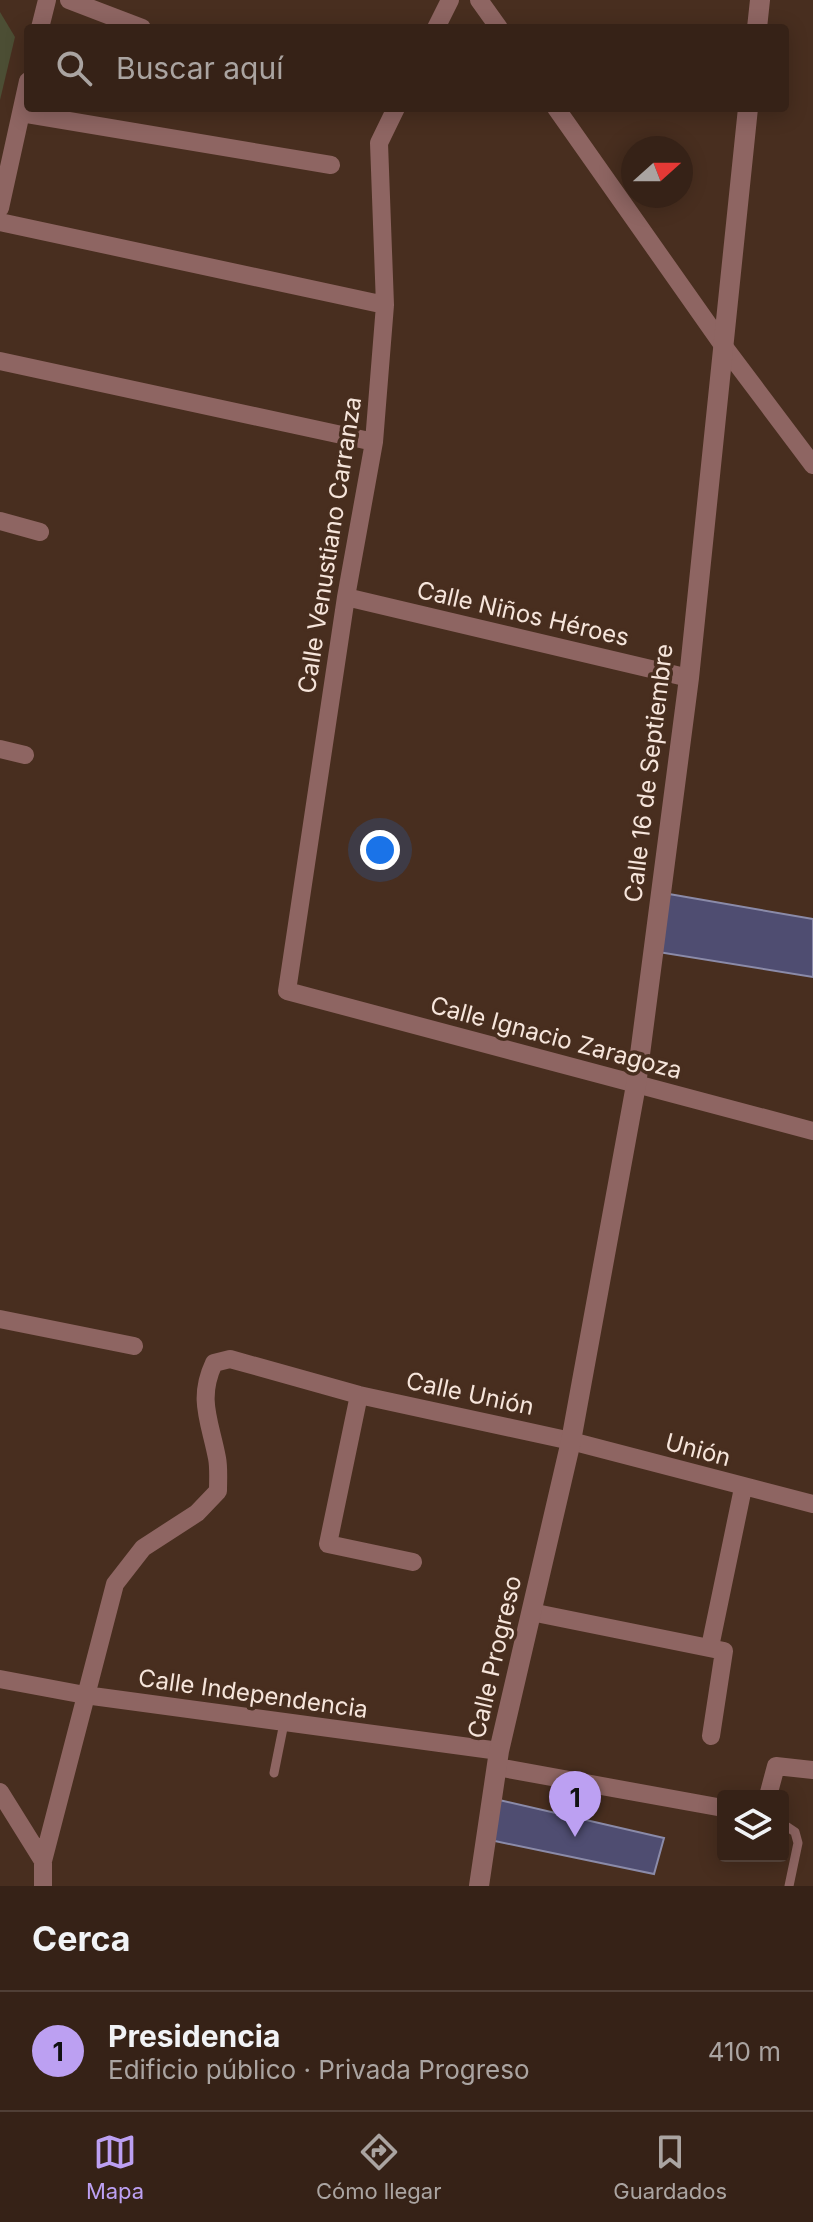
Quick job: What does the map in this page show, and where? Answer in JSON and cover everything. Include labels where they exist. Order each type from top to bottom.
[{"type":"street","points":[[41,24],[47,0]]},
{"type":"street","points":[[69,0],[132,24]]},
{"type":"street","points":[[438,24],[450,0]]},
{"type":"street","points":[[479,0],[496,24]]},
{"type":"street","points":[[757,24],[760,0]]},
{"type":"street","points":[[0,208],[24,99]]},
{"type":"street","name":"Calle Venustiano Carranza","points":[[287,991],[346,597],[374,442],[385,305],[379,143],[394,112]]},
{"type":"street","points":[[559,112],[722,344],[813,465]]},
{"type":"street","name":"Calle 16 de Septiembre","points":[[571,1441],[636,1085],[689,678],[748,112]]},
{"type":"street","points":[[21,113],[331,165]]},
{"type":"street","points":[[0,222],[385,305]]},
{"type":"street","points":[[0,361],[374,442]]},
{"type":"street","points":[[0,521],[40,532]]},
{"type":"street","name":"Calle Niños Héroes","points":[[346,597],[689,678]]},
{"type":"street","points":[[0,749],[25,755]]},
{"type":"street","name":"Calle Ignacio Zaragoza","points":[[287,991],[813,1131]]},
{"type":"street","points":[[0,1319],[134,1346]]},
{"type":"street","name":"Calle Unión","points":[[85,1695],[115,1584],[143,1548],[197,1513],[218,1491],[217,1460],[209,1430],[204,1383],[214,1363],[230,1359],[359,1395],[571,1441]]},
{"type":"street","points":[[359,1395],[328,1544],[413,1562]]},
{"type":"street","name":"Unión","points":[[571,1441],[813,1504]]},
{"type":"street","name":"Calle Progreso","points":[[479,1886],[498,1759],[571,1441]]},
{"type":"street","points":[[710,1647],[743,1488]]},
{"type":"street","points":[[531,1612],[724,1651],[711,1736]]},
{"type":"street","name":"Calle Independencia","points":[[0,1679],[498,1759],[717,1807]]},
{"type":"street","points":[[46,1885],[43,1861],[85,1695]]},
{"type":"street","points":[[770,1790],[776,1766],[813,1770]]},
{"type":"street","points":[[0,1792],[43,1861]]},
{"type":"lane","points":[[274,1773],[284,1723]]},
{"type":"lane","points":[[789,1828],[795,1832],[798,1843],[789,1886]]},
{"type":"green space","points":[[0,12],[15,37],[0,100]]},
{"type":"building","points":[[669,894],[813,919],[813,977],[658,952]]},
{"type":"building","points":[[495,1799],[664,1838],[654,1874],[490,1840]]},
{"type":"place","name":"Presidencia","points":[[575,1837]]}]
